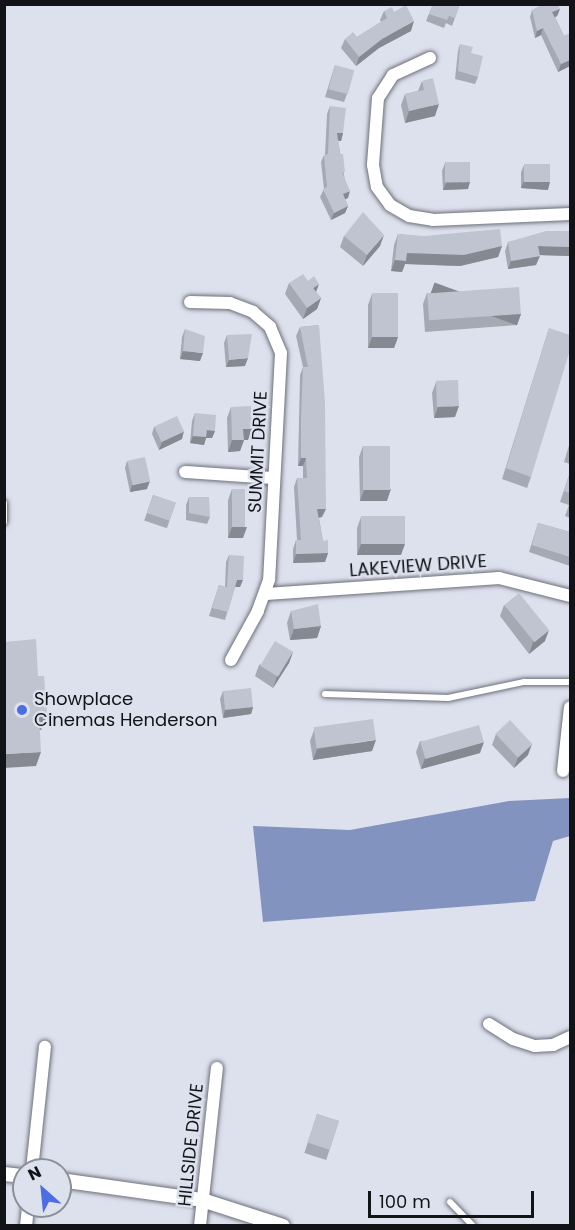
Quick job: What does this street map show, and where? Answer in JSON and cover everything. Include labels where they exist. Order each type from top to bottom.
[{"type":"street","points":[[430,58],[393,75],[376,109],[375,176],[390,205],[409,216],[433,220],[570,214]]},
{"type":"street","name":"SUMMIT DRIVE","points":[[190,302],[237,305],[262,318],[277,338],[281,361],[266,594],[231,660]]},
{"type":"street","points":[[185,472],[274,478]]},
{"type":"street","name":"LAKEVIEW DRIVE","points":[[266,594],[499,578],[570,596]]},
{"type":"street","points":[[563,771],[570,707]]},
{"type":"street","points":[[489,1024],[513,1039],[535,1046],[553,1045],[570,1037]]},
{"type":"street","points":[[33,1158],[45,1047]]},
{"type":"street","name":"HILLSIDE DRIVE","points":[[200,1226],[217,1068]]},
{"type":"street","points":[[72,1182],[202,1200],[283,1226]]},
{"type":"lane","points":[[4,503],[4,522]]},
{"type":"lane","points":[[325,694],[448,698],[524,682],[570,682]]},
{"type":"lane","points":[[450,1202],[473,1226]]},
{"type":"water","points":[[570,798],[570,836],[553,841],[535,901],[263,922],[253,826],[350,830],[509,801]]},
{"type":"building","points":[[433,4],[460,4],[455,18],[449,16],[447,20],[429,14]]},
{"type":"building","points":[[543,4],[557,4],[560,9],[552,12],[564,36],[570,33],[570,60],[561,64],[543,28],[537,31],[532,10]]},
{"type":"building","points":[[406,5],[414,21],[382,39],[359,57],[345,39],[353,32],[357,37],[387,18],[384,11],[392,7],[394,12]]},
{"type":"building","points":[[460,44],[473,47],[471,53],[483,56],[478,77],[458,71]]},
{"type":"building","points":[[335,65],[354,70],[348,94],[329,89]]},
{"type":"building","points":[[433,78],[439,104],[409,111],[405,94],[424,90],[422,81]]},
{"type":"building","points":[[330,106],[346,108],[343,133],[337,133],[340,154],[343,154],[345,172],[342,172],[350,191],[343,194],[348,206],[334,213],[323,189],[327,187],[324,155],[328,154]]},
{"type":"building","points":[[445,162],[470,162],[470,182],[445,182]]},
{"type":"building","points":[[524,164],[550,164],[550,182],[524,182]]},
{"type":"building","points":[[363,212],[384,235],[367,255],[344,236]]},
{"type":"building","points":[[500,229],[502,246],[464,255],[407,253],[406,261],[395,260],[398,234],[424,236]]},
{"type":"building","points":[[546,231],[570,231],[570,247],[538,246],[540,256],[511,261],[508,242]]},
{"type":"building","points":[[303,274],[308,281],[314,276],[319,284],[313,288],[321,298],[307,308],[289,283]]},
{"type":"building","points":[[519,287],[521,314],[429,320],[427,293]]},
{"type":"building","points":[[372,293],[398,293],[398,337],[372,337]]},
{"type":"building","points":[[319,325],[325,402],[326,509],[317,509],[323,541],[328,540],[328,553],[296,554],[296,540],[301,540],[297,478],[307,478],[306,458],[301,458],[301,418],[303,367],[308,367],[300,327]]},
{"type":"building","points":[[549,328],[570,335],[570,350],[531,477],[506,468]]},
{"type":"building","points":[[185,329],[205,336],[203,353],[183,351]]},
{"type":"building","points":[[252,334],[248,358],[229,360],[227,335]]},
{"type":"building","points":[[458,380],[459,406],[437,407],[436,381]]},
{"type":"building","points":[[251,406],[252,429],[243,429],[244,440],[232,440],[231,407]]},
{"type":"building","points":[[195,413],[216,415],[215,431],[207,430],[206,437],[193,436]]},
{"type":"building","points":[[177,416],[184,431],[162,442],[154,427]]},
{"type":"building","points":[[363,446],[390,446],[390,490],[363,490]]},
{"type":"building","points":[[145,457],[150,481],[133,485],[127,461]]},
{"type":"building","points":[[570,472],[570,493],[564,491]]},
{"type":"building","points":[[232,489],[245,489],[245,527],[232,527]]},
{"type":"building","points":[[153,495],[176,503],[170,521],[147,513]]},
{"type":"building","points":[[189,497],[209,497],[210,517],[189,513]]},
{"type":"building","points":[[361,516],[405,516],[405,544],[361,544]]},
{"type":"building","points":[[538,523],[570,532],[570,557],[532,545]]},
{"type":"building","points":[[229,555],[244,556],[243,580],[237,580],[228,612],[212,608],[219,585],[227,587]]},
{"type":"building","points":[[519,593],[549,630],[534,642],[504,605]]},
{"type":"building","points":[[318,604],[321,626],[294,629],[291,611]]},
{"type":"building","name":"Showplace Cinemas Henderson","points":[[36,639],[38,676],[44,676],[47,715],[39,716],[41,752],[4,754],[4,642]]},
{"type":"building","points":[[275,641],[293,652],[278,677],[260,666]]},
{"type":"building","points":[[251,688],[253,707],[225,710],[223,691]]},
{"type":"building","points":[[373,719],[376,740],[317,748],[314,727]]},
{"type":"building","points":[[510,720],[533,744],[518,758],[495,734]]},
{"type":"building","points":[[479,725],[484,742],[425,759],[420,742]]},
{"type":"building","points":[[317,1114],[339,1121],[330,1150],[308,1143]]},
{"type":"place","name":"Showplace Cinemas Henderson","points":[[22,710]]}]
